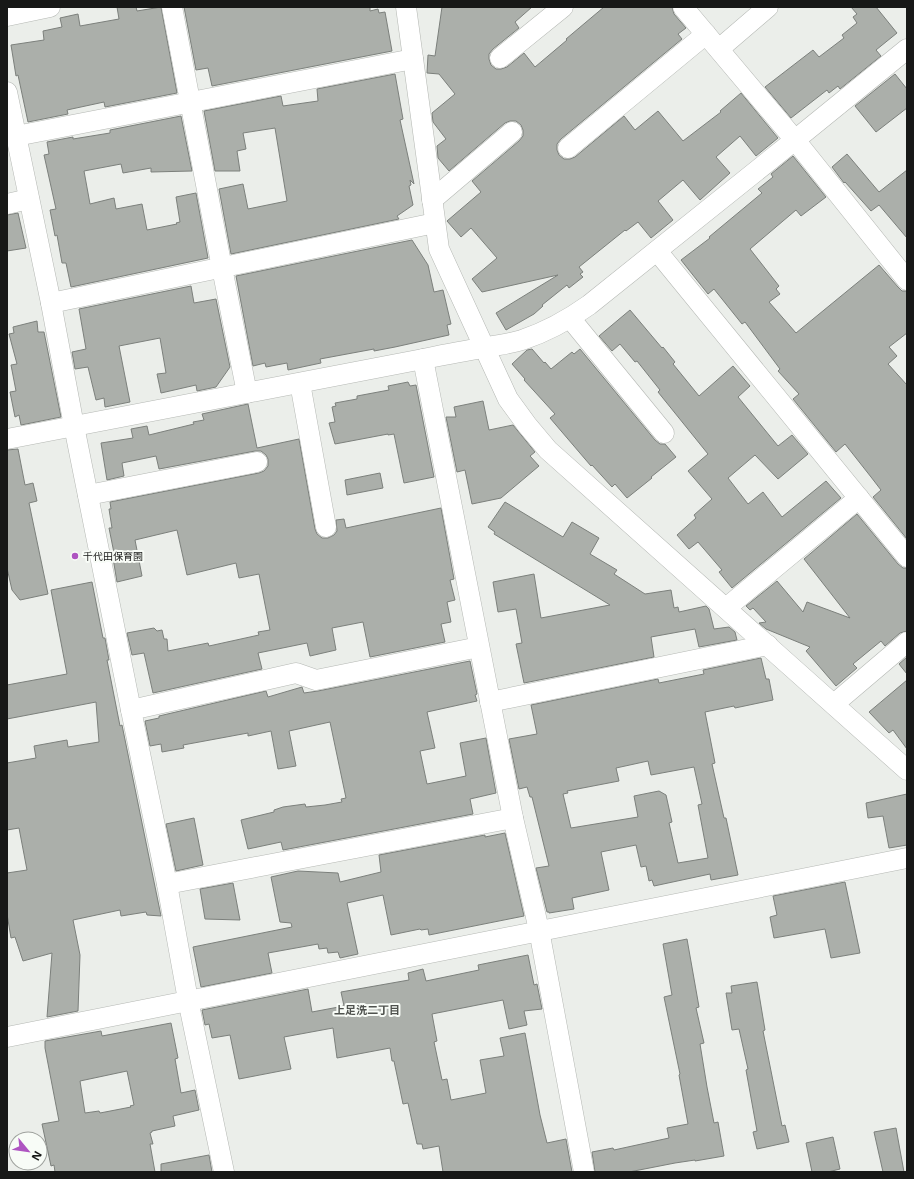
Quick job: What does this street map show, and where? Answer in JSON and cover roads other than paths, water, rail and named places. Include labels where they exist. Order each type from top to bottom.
[{"type":"street","points":[[7,16],[50,7]]},
{"type":"street","points":[[172,7],[247,393]]},
{"type":"street","points":[[406,7],[439,249],[508,399],[526,425],[548,450],[907,770]]},
{"type":"street","points":[[500,58],[563,7]]},
{"type":"street","points":[[683,7],[795,140],[907,279]]},
{"type":"street","points":[[719,49],[768,7]]},
{"type":"street","points":[[568,148],[706,34]]},
{"type":"street","points":[[7,439],[484,347],[504,345],[548,330],[570,318],[589,305],[907,49]]},
{"type":"street","points":[[16,136],[413,59]]},
{"type":"street","points":[[7,92],[51,303],[74,426],[167,884],[188,1000],[224,1172]]},
{"type":"street","points":[[432,200],[512,132]]},
{"type":"street","points":[[7,204],[29,199]]},
{"type":"street","points":[[51,303],[435,223]]},
{"type":"street","points":[[657,251],[907,557]]},
{"type":"street","points":[[570,318],[664,433]]},
{"type":"street","points":[[423,359],[513,818],[539,930],[584,1172]]},
{"type":"street","points":[[300,383],[326,527]]},
{"type":"street","points":[[88,495],[257,462]]},
{"type":"street","points":[[726,608],[859,498]]},
{"type":"street","points":[[834,704],[907,642]]},
{"type":"street","points":[[490,702],[768,645]]},
{"type":"street","points":[[131,710],[296,672],[316,680],[479,647]]},
{"type":"street","points":[[167,884],[513,818]]},
{"type":"street","points":[[7,1037],[907,858]]},
{"type":"place","name":"千代田保育園","points":[[75,556]]},
{"type":"district","name":"上足洗二丁目","points":[[367,1009]]}]
